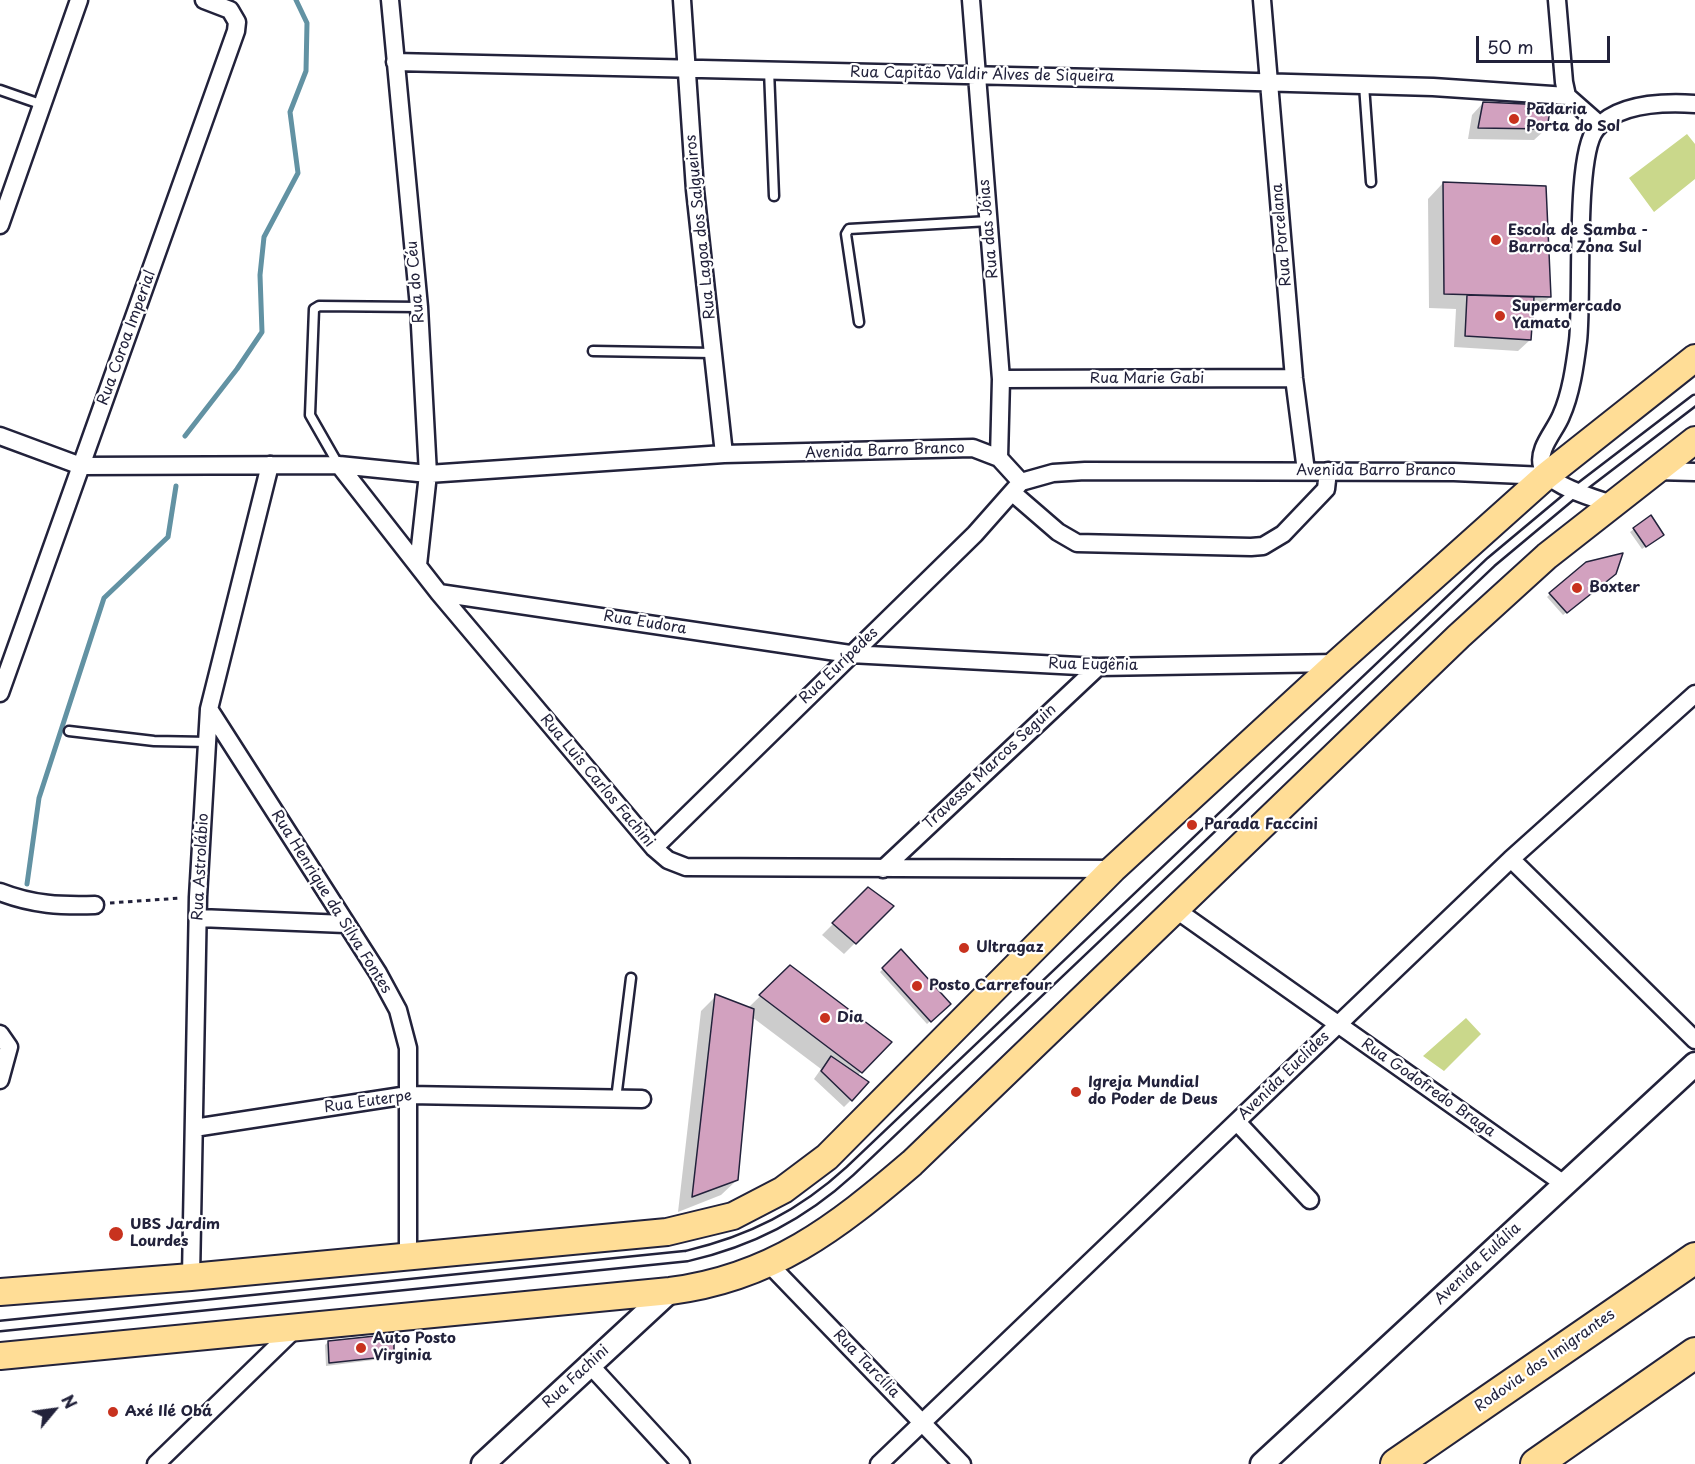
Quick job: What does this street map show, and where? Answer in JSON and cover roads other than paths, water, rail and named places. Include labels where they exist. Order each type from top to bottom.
[{"type":"highway","name":"Rodovia dos Imigrantes","points":[[1396,1464],[1695,1258]]},
{"type":"highway","points":[[1536,1464],[1695,1353]]},
{"type":"main road","points":[[0,1292],[191,1277],[667,1232],[733,1216],[783,1190],[827,1157],[1113,869],[1337,663],[1546,476],[1695,358]]},
{"type":"main road","points":[[0,1356],[670,1291],[733,1277],[770,1265],[814,1240],[860,1208],[912,1163],[1459,636],[1547,556],[1695,440]]},
{"type":"street","points":[[0,225],[79,0]]},
{"type":"street","name":"Rua do Céu","points":[[390,0],[418,307],[428,474],[418,565]]},
{"type":"street","name":"Rua Lagoa dos Salgueiros","points":[[682,0],[696,190],[724,454]]},
{"type":"street","name":"Rua das Jóias","points":[[971,0],[1001,380],[999,458]]},
{"type":"street","name":"Rua Porcelana","points":[[1262,0],[1294,378],[1306,471]]},
{"type":"street","points":[[1557,0],[1563,82],[1567,96],[1600,125]]},
{"type":"street","name":"Rua Coroa Imperial","points":[[0,693],[236,31],[235,15],[212,1]]},
{"type":"street","name":"Rua Capitão Valdir Alves de Siqueira","points":[[395,62],[1269,82],[1519,91],[1567,96]]},
{"type":"street","points":[[1612,504],[1576,491],[1546,476],[1541,458],[1562,416],[1578,342],[1583,180],[1590,141],[1600,125],[1626,111],[1640,107],[1695,104]]},
{"type":"street","name":"Rua Marie Gabi","points":[[1001,380],[1294,378]]},
{"type":"street","points":[[0,436],[81,466],[339,465]]},
{"type":"street","name":"Avenida Barro Branco","points":[[339,465],[428,474],[724,454],[946,447],[973,448],[999,458],[1018,488],[1053,473],[1084,471],[1483,472],[1546,476]]},
{"type":"street","name":"Rua Astrolábio","points":[[191,1277],[198,897],[209,710],[270,465]]},
{"type":"street","name":"Rua Luis Carlos Fachini","points":[[339,465],[439,592],[654,848],[668,860],[686,867],[1113,869]]},
{"type":"street","points":[[1018,488],[1058,532],[1077,543],[1251,547],[1263,546],[1283,534],[1326,489],[1328,471]]},
{"type":"street","points":[[1655,471],[1695,472]]},
{"type":"street","name":"Rua Eurípedes","points":[[654,848],[1018,488]]},
{"type":"street","name":"Rua Eudora","points":[[439,592],[850,654]]},
{"type":"street","name":"Rua Eugênia","points":[[850,654],[1098,667],[1337,663]]},
{"type":"street","name":"Travessa Marcos Seguin","points":[[883,868],[1098,667]]},
{"type":"street","name":"Avenida Euclides","points":[[879,1464],[1511,859],[1695,694]]},
{"type":"street","name":"Rua Henrique da Silva Fontes","points":[[209,710],[378,973],[398,1010],[408,1048],[408,1255]]},
{"type":"street","points":[[1511,859],[1695,1040]]},
{"type":"street","points":[[0,892],[22,901],[54,906],[95,904]]},
{"type":"street","name":"Rua Godofredo Braga","points":[[1174,909],[1564,1184]]},
{"type":"street","points":[[199,918],[345,924]]},
{"type":"street","points":[[0,1034],[9,1047],[0,1080]]},
{"type":"street","name":"Avenida Eulália","points":[[1262,1464],[1695,1064]]},
{"type":"street","name":"Rua Euterpe","points":[[194,1128],[408,1095],[642,1099]]},
{"type":"street","points":[[1237,1122],[1310,1200]]},
{"type":"street","name":"Rua Tarcília","points":[[770,1265],[962,1464]]},
{"type":"street","name":"Rua Fachini","points":[[483,1464],[670,1291]]},
{"type":"street","points":[[156,1464],[298,1326]]},
{"type":"street","points":[[590,1365],[681,1464]]},
{"type":"lane","points":[[769,70],[774,196]]},
{"type":"lane","points":[[1364,85],[1371,182]]},
{"type":"lane","points":[[0,90],[43,105]]},
{"type":"lane","points":[[859,322],[846,234],[849,229],[989,221]]},
{"type":"lane","points":[[339,465],[310,414],[314,309],[318,306],[418,307]]},
{"type":"lane","points":[[593,351],[713,353]]},
{"type":"lane","points":[[0,1326],[687,1256],[747,1239],[775,1226],[827,1192],[850,1171],[1482,570],[1576,491],[1695,400]]},
{"type":"lane","points":[[69,730],[154,741],[208,742]]},
{"type":"lane","points":[[616,1099],[631,978]]},
{"type":"waterway","points":[[185,436],[237,369],[262,332],[260,275],[264,237],[298,173],[290,112],[306,71],[307,23],[296,0]]},
{"type":"waterway","points":[[27,884],[39,798],[104,598],[168,537],[176,486]]},
{"type":"place","name":"Padaria Porta do Sol","points":[[1514,119]]},
{"type":"place","name":"Escola de Samba - Barroca Zona Sul","points":[[1496,240]]},
{"type":"place","name":"Supermercado Yamato","points":[[1500,316]]},
{"type":"place","name":"Boxter","points":[[1577,588]]},
{"type":"place","name":"Parada Faccini","points":[[1192,825]]},
{"type":"place","name":"Ultragaz","points":[[964,948]]},
{"type":"place","name":"Posto Carrefour","points":[[917,986]]},
{"type":"place","name":"Dia","points":[[825,1018]]},
{"type":"place","name":"Igreja Mundial do Poder de Deus","points":[[1076,1092]]},
{"type":"place","name":"UBS Jardim Lourdes","points":[[116,1234]]},
{"type":"place","name":"Auto Posto Virginia","points":[[361,1348]]},
{"type":"place","name":"Axé Ilé Obá","points":[[113,1412]]}]
